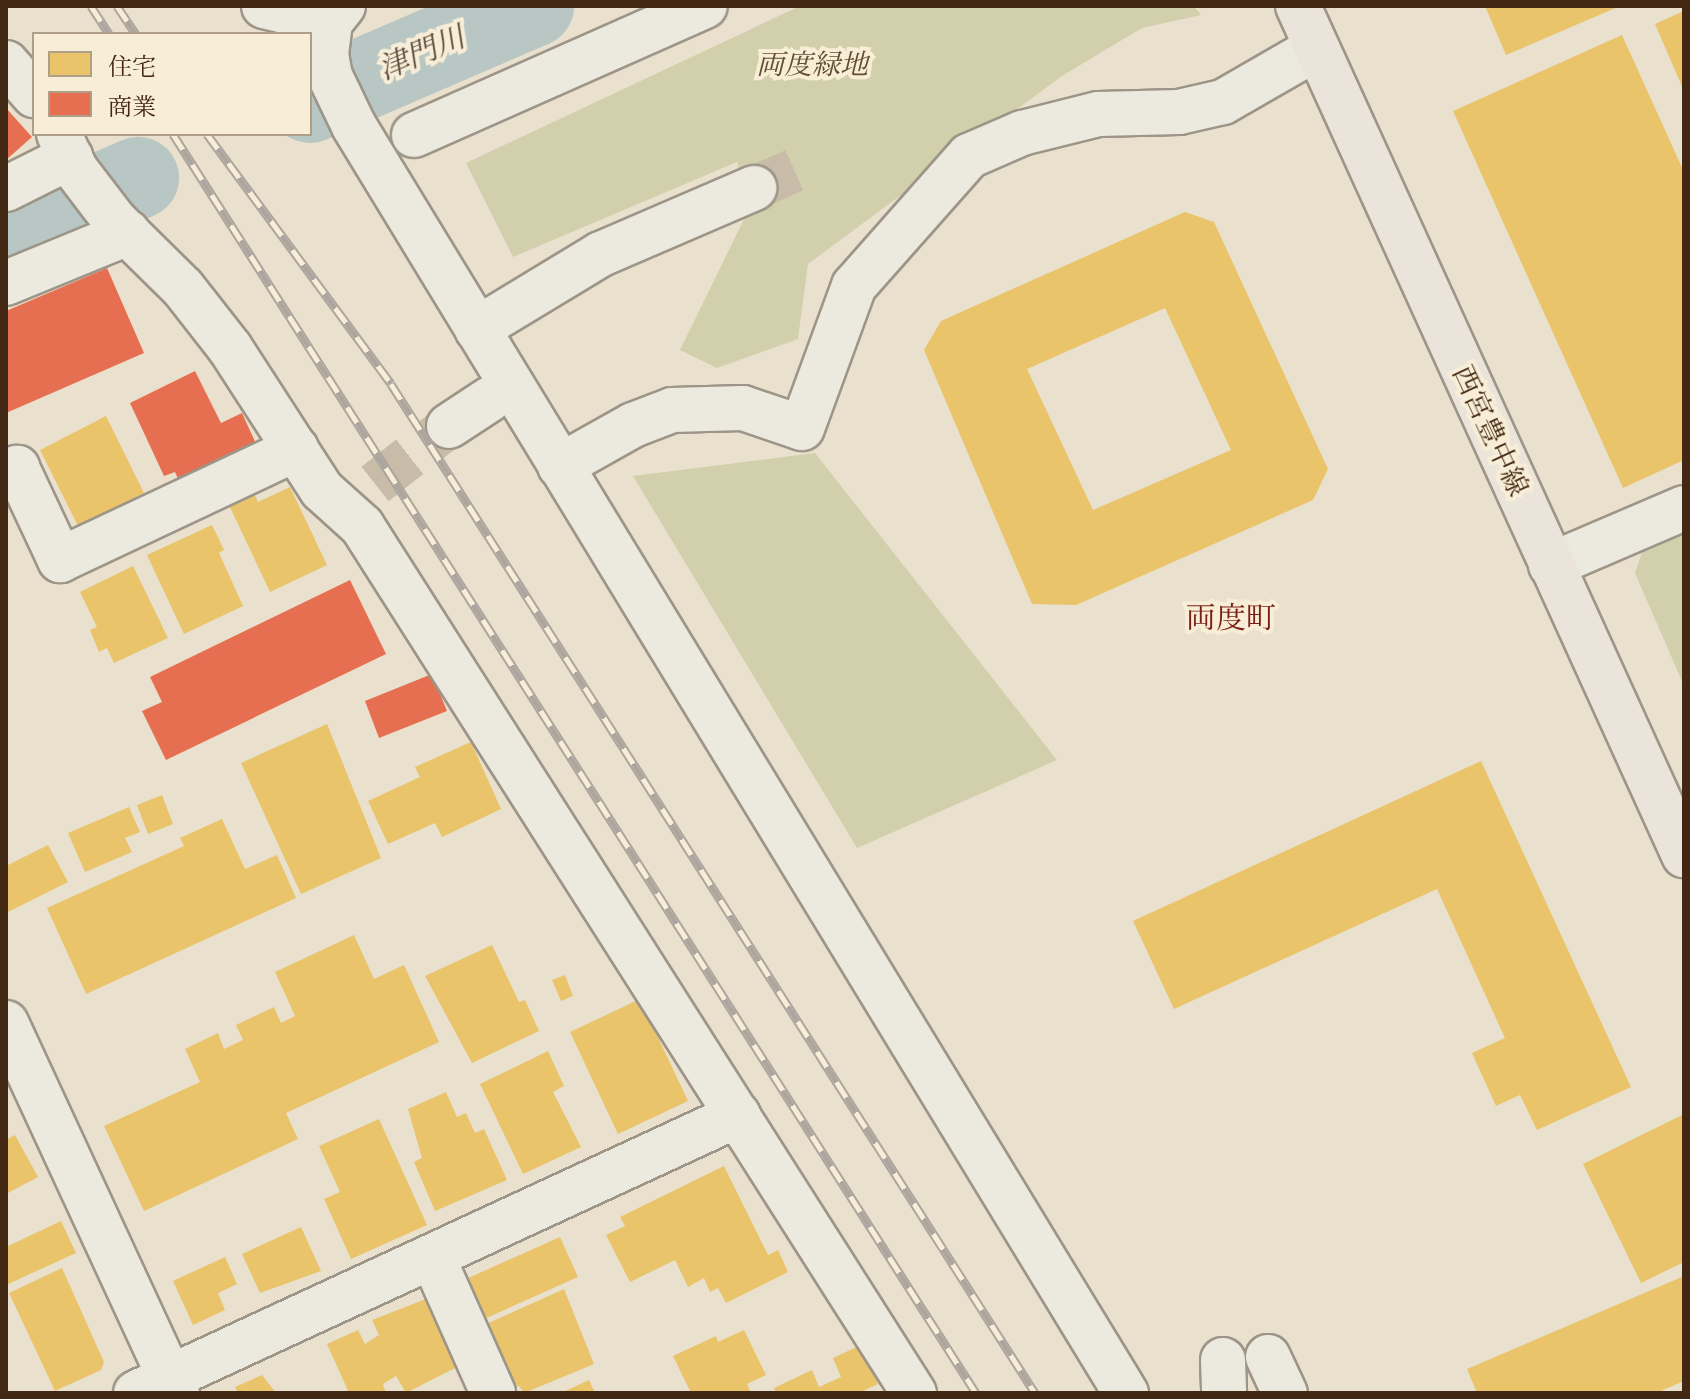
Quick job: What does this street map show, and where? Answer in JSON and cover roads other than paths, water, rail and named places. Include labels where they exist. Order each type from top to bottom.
[{"type":"main road","name":"西宮豊中線","points":[[1298,6],[1684,855]]},
{"type":"street","points":[[264,6],[333,27],[330,76],[354,126],[1126,1393]]},
{"type":"street","points":[[414,135],[705,6]]},
{"type":"street","points":[[560,466],[633,425],[672,410],[743,408],[802,428],[854,286],[969,156],[1022,133],[1098,114],[1179,112],[1223,102],[1315,49]]},
{"type":"street","points":[[6,63],[32,93]]},
{"type":"street","points":[[6,189],[68,154],[122,227],[192,300],[322,490],[362,526],[914,1393]]},
{"type":"street","points":[[477,329],[601,254],[754,188]]},
{"type":"street","points":[[6,283],[122,227]]},
{"type":"street","points":[[449,426],[490,399]]},
{"type":"street","points":[[6,474],[17,468],[60,560],[296,449]]},
{"type":"street","points":[[1551,565],[1684,508]]},
{"type":"street","points":[[6,1023],[161,1388],[738,1115]]},
{"type":"street","points":[[433,1258],[493,1393]]},
{"type":"waterway","name":"津門川","points":[[312,101],[533,6]]},
{"type":"waterway","name":"津門川","points":[[6,235],[138,178]]},
{"type":"tunnel","points":[[754,188],[804,166]]},
{"type":"tunnel","points":[[375,484],[449,426]]},
{"type":"railway","points":[[91,6],[108,32]]},
{"type":"railway","points":[[117,6],[135,32]]},
{"type":"railway","points":[[174,136],[976,1393]]},
{"type":"railway","points":[[208,136],[391,384],[1035,1393]]},
{"type":"district","name":"両度町","points":[[1231,619]]},
{"type":"park label","name":"両度緑地","points":[[812,65]]}]
